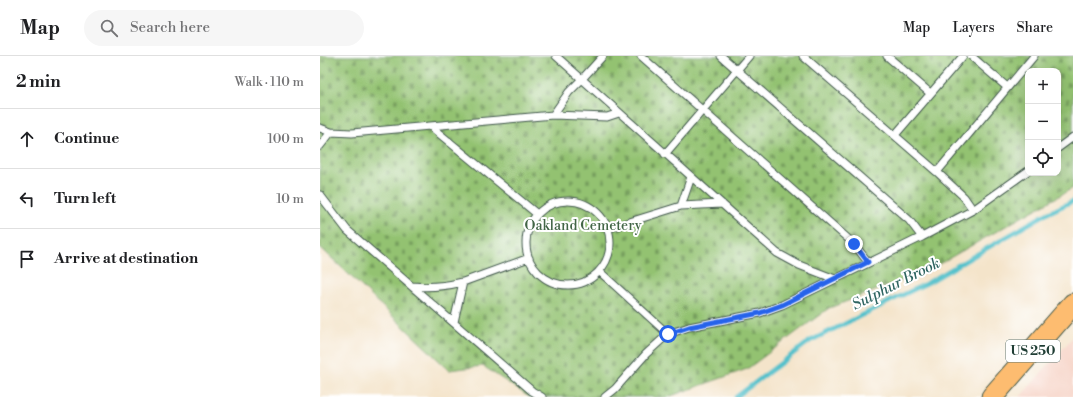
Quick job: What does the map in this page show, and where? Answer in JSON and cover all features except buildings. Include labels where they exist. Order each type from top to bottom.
[{"type":"main road","name":"US 250","points":[[992,397],[1073,304]]},
{"type":"lane","points":[[556,56],[777,254],[799,266],[835,279]]},
{"type":"lane","points":[[553,115],[569,92],[582,80],[603,56]]},
{"type":"lane","points":[[641,56],[854,244],[868,262]]},
{"type":"lane","points":[[721,56],[909,220],[922,237]]},
{"type":"lane","points":[[665,154],[749,56]]},
{"type":"lane","points":[[803,56],[937,172],[964,197],[973,210]]},
{"type":"lane","points":[[887,56],[930,93]]},
{"type":"lane","points":[[894,135],[963,56]]},
{"type":"lane","points":[[971,56],[1007,87]]},
{"type":"lane","points":[[937,172],[1034,56]]},
{"type":"lane","points":[[320,128],[331,132],[352,133],[553,115],[607,116],[619,113]]},
{"type":"lane","points":[[430,126],[537,214]]},
{"type":"lane","points":[[320,146],[331,132]]},
{"type":"lane","points":[[1061,146],[1073,137]]},
{"type":"lane","points":[[605,397],[615,389],[646,354],[668,334],[689,327],[760,313],[782,305],[922,237],[973,210],[1025,173]]},
{"type":"lane","points":[[681,206],[691,177]]},
{"type":"lane","points":[[320,195],[347,230],[532,391],[542,397]]},
{"type":"lane","points":[[566,200],[579,202],[592,208],[602,218],[607,229],[609,245],[606,259],[599,271],[588,280],[574,284],[560,284],[547,279],[537,271],[529,258],[526,246],[527,233],[532,220],[537,214],[552,203],[566,200]]},
{"type":"lane","points":[[607,229],[681,206],[722,204]]},
{"type":"lane","points":[[412,286],[429,288],[463,282],[529,258]]},
{"type":"lane","points":[[599,271],[668,334]]},
{"type":"lane","points":[[454,322],[463,282]]},
{"type":"shaded area","points":[[1073,337],[1073,397],[1020,397]]},
{"type":"green space","name":"Oakland Cemetery","points":[[320,56],[1073,56],[1073,188],[925,272],[829,308],[747,369],[668,397],[529,397],[483,366],[449,370],[320,247]]},
{"type":"waterway","name":"Sulphur Brook","points":[[736,397],[810,341],[929,282],[1044,215],[1073,201]]},
{"type":"route","points":[[668,334],[689,327],[760,313],[782,305],[868,262],[854,244]]}]
